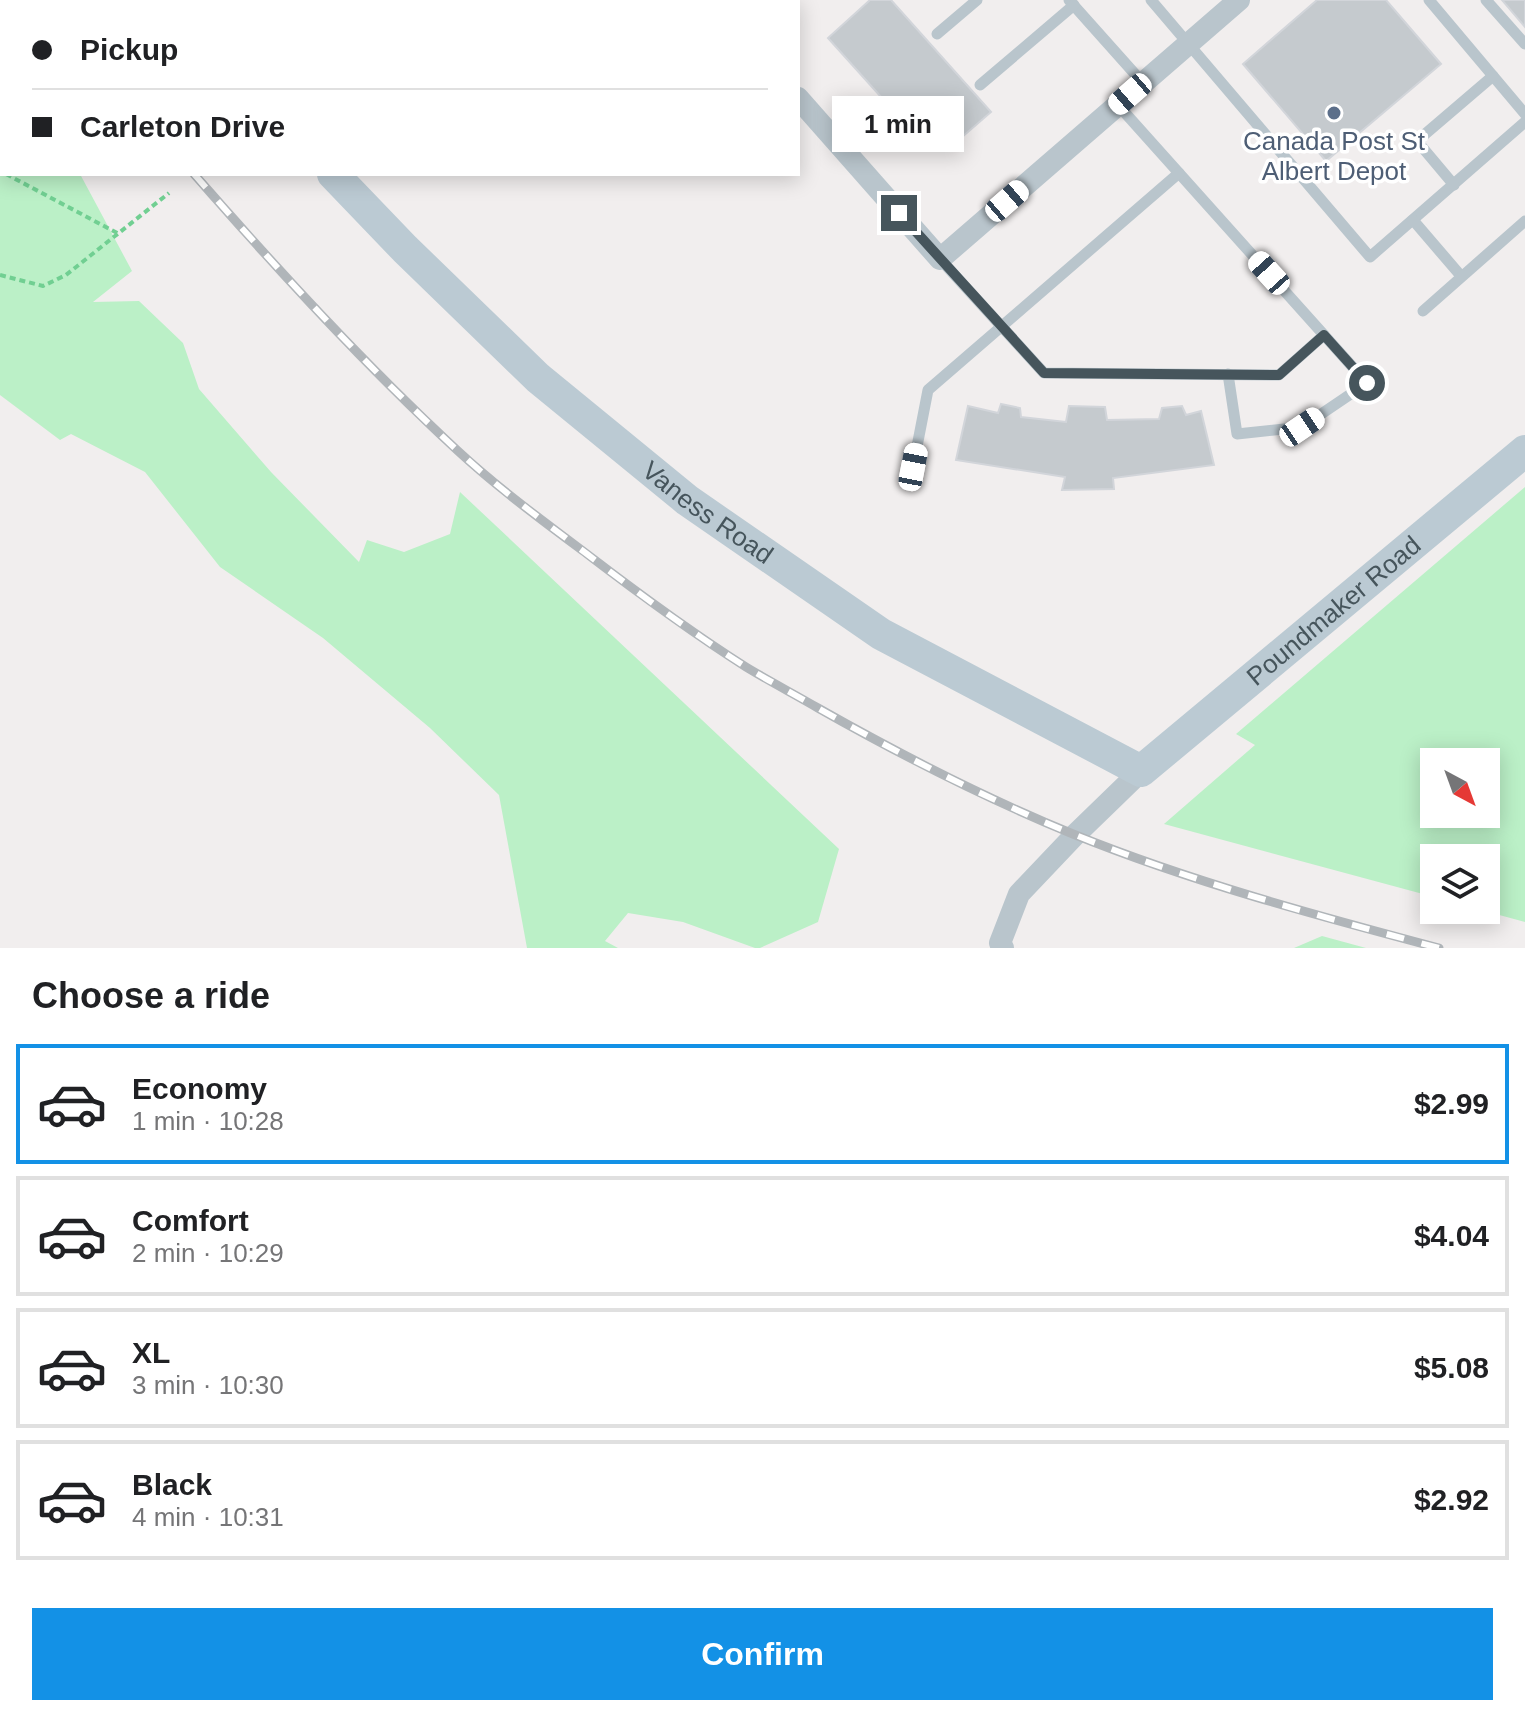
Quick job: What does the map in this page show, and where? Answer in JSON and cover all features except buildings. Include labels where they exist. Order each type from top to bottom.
[{"type":"street","points":[[800,100],[940,259],[1239,0]]},
{"type":"street","name":"Vaness Road","points":[[335,176],[538,378],[687,500],[881,634],[1141,771]]},
{"type":"street","name":"Poundmaker Road","points":[[1141,771],[1525,451]]},
{"type":"street","points":[[1003,948],[1000,943],[1019,894],[1141,771]]},
{"type":"lane","points":[[937,34],[977,0]]},
{"type":"lane","points":[[1151,0],[1370,257],[1525,122]]},
{"type":"lane","points":[[1429,0],[1525,114]]},
{"type":"lane","points":[[1486,0],[1525,44]]},
{"type":"lane","points":[[980,85],[1072,3],[1143,83]]},
{"type":"lane","points":[[1454,185],[1417,141],[1493,76]]},
{"type":"lane","points":[[1118,105],[1367,383],[1302,427],[1237,434],[1228,374]]},
{"type":"lane","points":[[913,467],[928,390],[1179,173]]},
{"type":"lane","points":[[1413,220],[1461,276]]},
{"type":"lane","points":[[1423,311],[1525,221]]},
{"type":"lane","points":[[940,259],[1044,373],[1279,375],[1324,335]]},
{"type":"path","points":[[10,176],[119,234]]},
{"type":"path","points":[[0,275],[43,286],[66,275],[169,193]]},
{"type":"green space","points":[[0,176],[81,176],[132,271],[93,302],[139,301],[183,343],[199,389],[271,472],[359,562],[367,540],[404,552],[450,534],[460,492],[839,849],[818,922],[755,948],[683,922],[628,913],[605,941],[618,948],[527,948],[499,795],[430,728],[323,638],[220,567],[145,472],[71,434],[60,440],[0,395]]},
{"type":"green space","points":[[1525,487],[1525,922],[1500,915],[1500,844],[1420,844],[1420,893],[1164,824],[1255,745],[1236,734]]},
{"type":"green space","points":[[1322,936],[1366,948],[1294,948]]},
{"type":"railway","points":[[196,176],[355,350],[473,465],[626,583],[746,667],[912,759],[1073,834],[1208,882],[1439,948]]},
{"type":"place","name":"Canada Post St Albert Depot","points":[[1334,113]]},
{"type":"route","points":[[899,213],[1044,373],[1279,375],[1324,335],[1367,383]]}]
